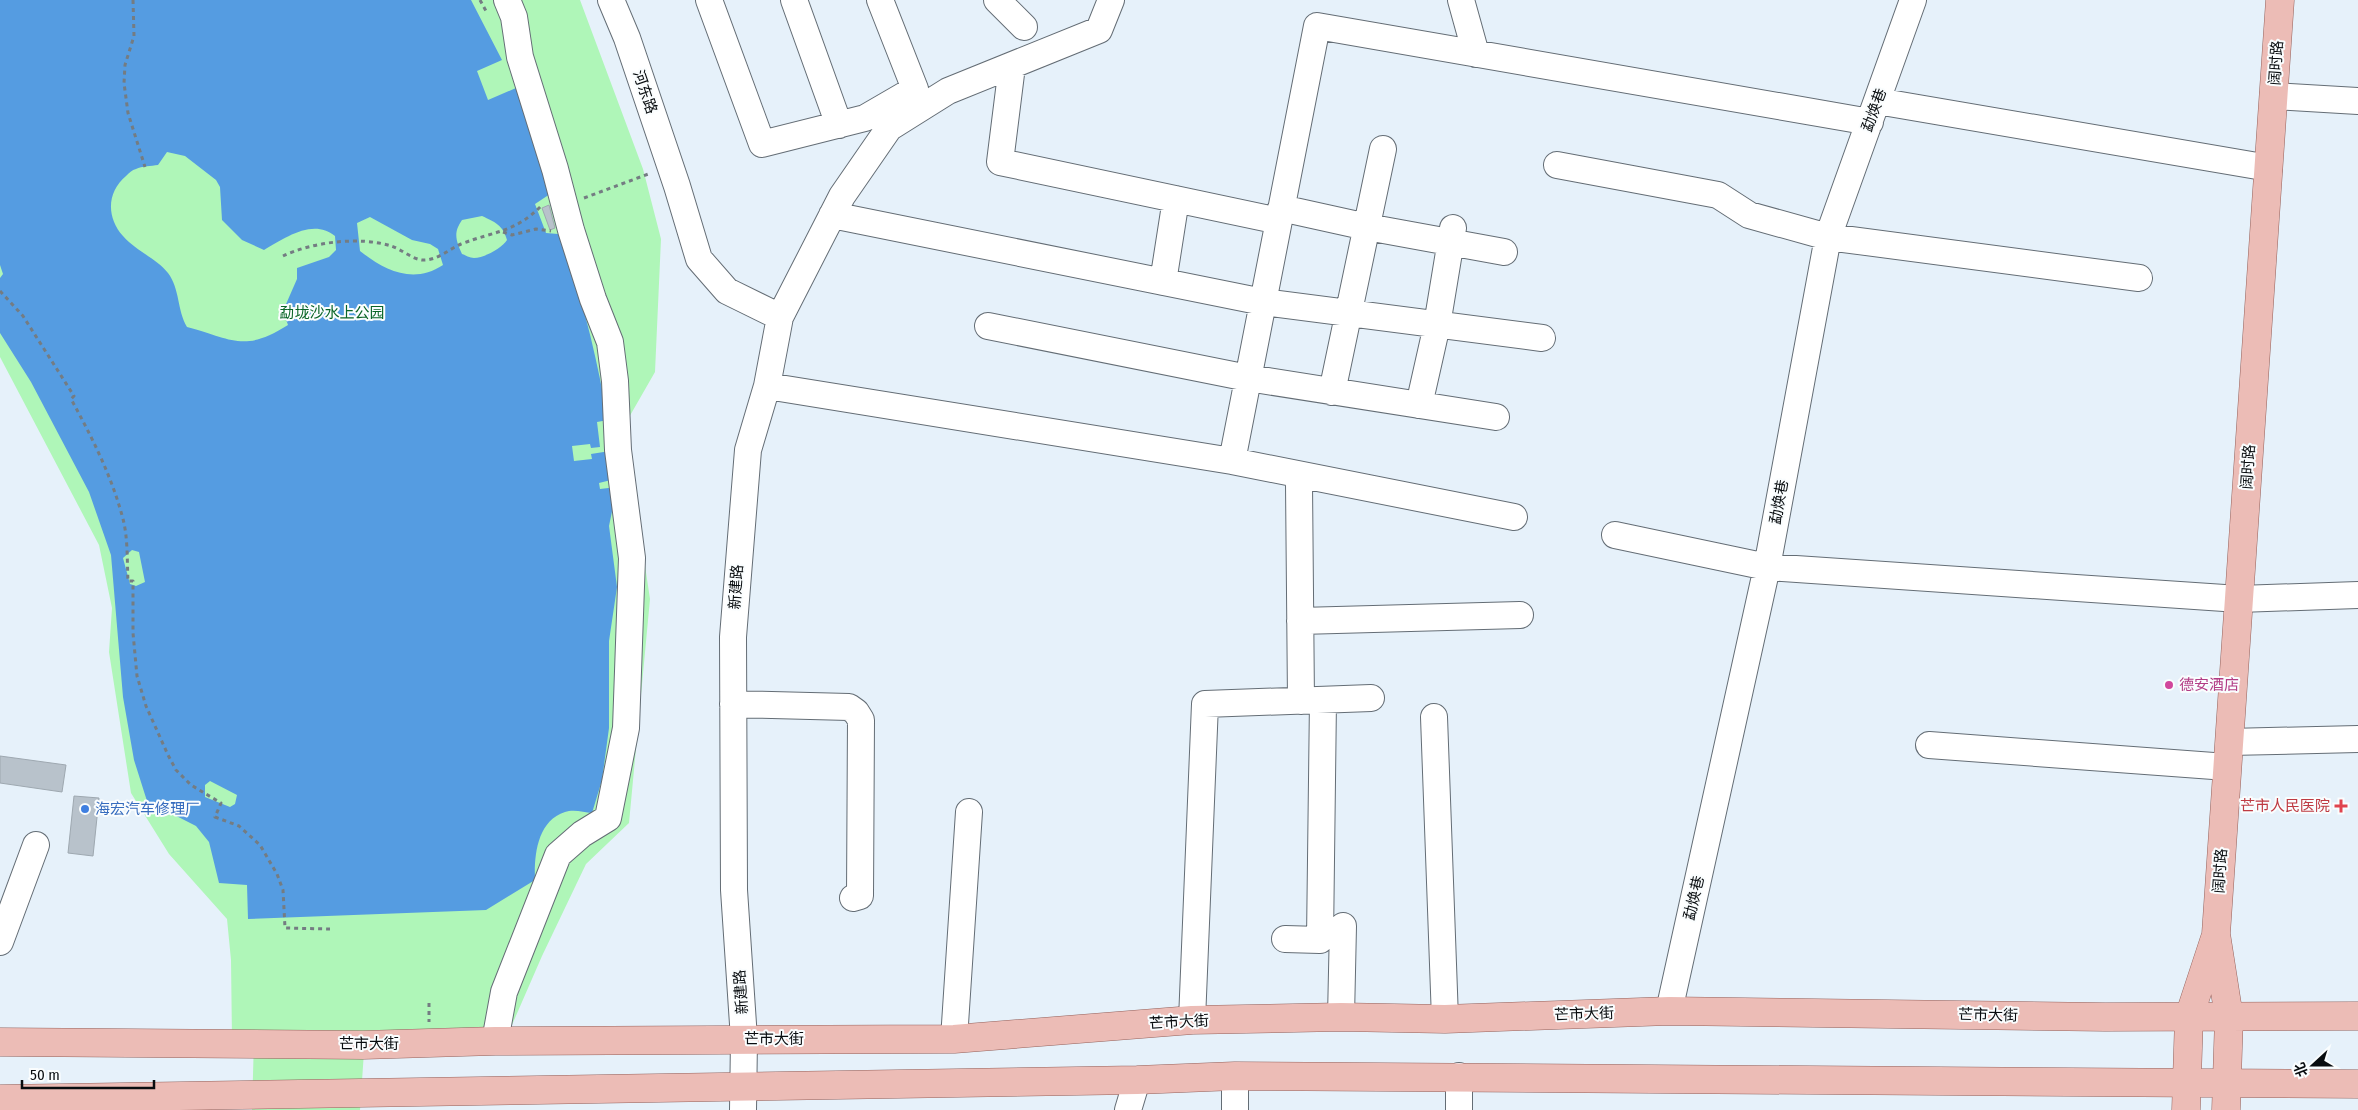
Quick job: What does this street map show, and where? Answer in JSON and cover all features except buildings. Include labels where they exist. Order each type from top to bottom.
[{"type":"main road","name":"阔时路","points":[[2216,934],[2280,0]]},
{"type":"main road","points":[[2186,1110],[2189,1016],[2216,934]]},
{"type":"main road","points":[[2216,934],[2229,1017],[2226,1110]]},
{"type":"main road","name":"芒市大街","points":[[0,1042],[363,1045],[495,1041],[954,1039],[1192,1020],[1341,1017],[1445,1019],[1668,1011],[2229,1017],[2358,1016]]},
{"type":"main road","points":[[0,1099],[743,1098],[1235,1076],[1459,1076],[2358,1084]]},
{"type":"street","points":[[495,1041],[504,992],[558,855],[582,834],[608,818],[626,728],[632,558],[618,450],[615,381],[610,342],[593,299],[520,58],[514,17],[507,0]]},
{"type":"street","points":[[709,0],[762,144],[865,118],[915,89],[880,0]]},
{"type":"street","points":[[794,0],[839,125]]},
{"type":"street","points":[[997,0],[1024,27]]},
{"type":"street","name":"新建路","points":[[743,1098],[744,1039],[734,890],[733,638],[748,450],[767,386],[780,317],[842,196],[889,128],[948,91],[1099,30],[1111,0]]},
{"type":"street","points":[[1461,0],[1476,54]]},
{"type":"street","name":"勐焕巷","points":[[1668,1011],[1767,567],[1828,237],[1913,0]]},
{"type":"street","name":"河东路","points":[[614,1],[674,175]]},
{"type":"street","points":[[1232,461],[1317,26],[1476,54],[2269,168]]},
{"type":"street","points":[[1012,66],[1000,162],[1176,199],[1367,227],[1452,235],[1504,252]]},
{"type":"street","points":[[2273,96],[2358,101]]},
{"type":"street","points":[[1332,392],[1383,149]]},
{"type":"street","points":[[1557,165],[1718,195],[1749,216],[1828,237],[2138,278]]},
{"type":"street","points":[[674,175],[699,259],[727,291],[780,317]]},
{"type":"street","points":[[1163,282],[1176,199]]},
{"type":"street","points":[[832,215],[1263,302],[1542,338]]},
{"type":"street","points":[[1419,405],[1437,324],[1452,235]]},
{"type":"street","points":[[988,326],[1248,378],[1496,417]]},
{"type":"street","points":[[767,386],[1232,461],[1514,516]]},
{"type":"street","points":[[1285,939],[1320,940],[1312,700],[1300,621],[1300,484]]},
{"type":"street","points":[[1615,535],[1767,567],[2239,599],[2358,595]]},
{"type":"street","points":[[1300,621],[1520,615]]},
{"type":"street","points":[[1192,1020],[1205,704],[1371,698]]},
{"type":"street","points":[[733,704],[849,707],[856,712],[861,720],[860,896],[853,898]]},
{"type":"street","points":[[1434,717],[1445,1019]]},
{"type":"street","points":[[1929,745],[2228,754],[2358,739]]},
{"type":"street","points":[[954,1039],[969,812]]},
{"type":"street","points":[[0,942],[36,845]]},
{"type":"street","points":[[1341,1017],[1343,926]]},
{"type":"street","points":[[1235,1076],[1235,1110]]},
{"type":"street","points":[[1459,1076],[1459,1110]]},
{"type":"street","points":[[1128,1110],[1137,1080]]},
{"type":"path","points":[[133,0],[134,36],[125,65],[124,83],[128,113],[145,167]]},
{"type":"path","points":[[565,205],[674,175]]},
{"type":"path","points":[[283,256],[292,252],[335,243],[364,240],[394,247],[422,260],[435,258],[461,244],[503,232],[524,222],[539,208]]},
{"type":"path","points":[[503,232],[512,235],[536,229],[548,231]]},
{"type":"path","points":[[0,291],[23,316],[74,396],[71,399],[90,433],[113,487],[124,521],[128,581],[134,581],[133,633],[137,676],[146,706],[159,738],[176,770],[191,785],[221,803],[215,817],[239,826],[260,845],[277,874],[283,890],[285,928],[330,929]]},
{"type":"green space","name":"勐垅沙水上公园","points":[[0,0],[580,0],[643,169],[661,239],[655,372],[624,426],[650,599],[629,823],[586,864],[542,956],[505,1041],[365,1037],[360,1110],[252,1110],[254,1039],[232,1039],[231,960],[227,919],[169,854],[131,793],[109,652],[112,608],[99,545],[0,357]]},
{"type":"water","name":"勐垅沙水上公园","points":[[0,0],[471,0],[502,60],[477,71],[488,100],[516,88],[550,194],[535,204],[546,233],[558,234],[567,257],[582,303],[599,372],[608,420],[597,422],[600,447],[591,448],[590,444],[572,446],[574,461],[592,459],[591,454],[610,451],[615,479],[599,483],[600,489],[617,487],[609,526],[617,587],[609,641],[609,728],[602,780],[592,813],[568,811],[548,823],[539,840],[535,861],[535,880],[486,910],[248,919],[247,885],[219,883],[209,842],[196,826],[147,801],[134,760],[123,697],[111,555],[89,492],[31,382],[0,333],[0,278],[3,274],[0,265]],"holes":[[[167,152],[185,156],[216,180],[220,187],[222,220],[242,240],[264,250],[308,229],[326,231],[335,236],[336,250],[329,257],[297,268],[297,279],[283,311],[288,325],[273,334],[249,341],[227,339],[187,327],[172,279],[158,263],[123,236],[117,229],[111,213],[112,197],[120,182],[135,169],[158,165]],[[482,216],[498,225],[507,240],[497,249],[478,258],[462,254],[456,237],[457,229],[462,220]],[[370,217],[412,240],[430,244],[438,249],[443,265],[421,274],[399,273],[389,269],[360,251],[357,223]],[[132,550],[139,552],[145,582],[136,586],[130,584],[123,558]],[[210,781],[237,795],[235,804],[230,807],[205,797],[205,785]]]},
{"type":"place","name":"德安酒店","points":[[2169,685]]},
{"type":"place","name":"芒市人民医院","points":[[2341,806]]},
{"type":"place","name":"海宏汽车修理厂","points":[[85,809]]}]
